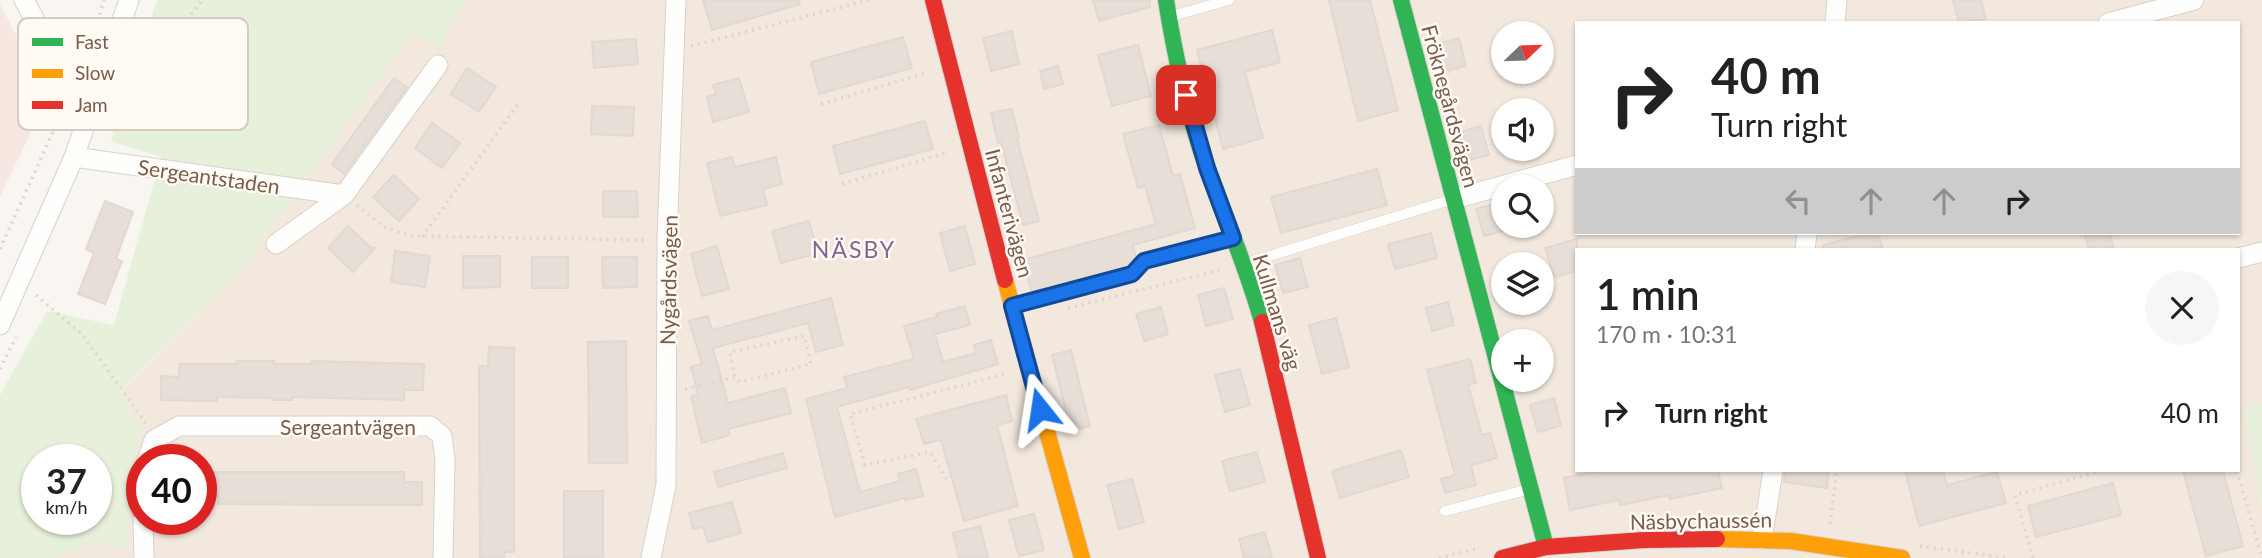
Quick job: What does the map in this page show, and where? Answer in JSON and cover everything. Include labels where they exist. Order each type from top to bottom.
[{"type":"street","points":[[24,0],[34,18]]},
{"type":"street","points":[[123,18],[129,0]]},
{"type":"street","name":"Nygårdsvägen","points":[[651,558],[666,485],[667,240],[676,0]]},
{"type":"street","name":"Infanterivägen","points":[[933,0],[1028,368],[1082,558]]},
{"type":"street","name":"Kullmans väg","points":[[1166,0],[1179,71],[1207,168],[1243,264],[1271,354],[1318,558]]},
{"type":"street","name":"Fröknegårdsvägen","points":[[1401,0],[1546,547]]},
{"type":"street","points":[[1835,21],[1838,0]]},
{"type":"street","points":[[2115,21],[2194,0]]},
{"type":"street","points":[[275,244],[344,195],[438,65]]},
{"type":"street","points":[[0,325],[84,130]]},
{"type":"street","name":"Sergeantstaden","points":[[74,158],[344,195]]},
{"type":"street","points":[[1454,199],[1575,166]]},
{"type":"street","points":[[2240,258],[2262,252]]},
{"type":"street","name":"Sergeantvägen","points":[[155,440],[179,426],[430,426],[442,436],[445,460],[443,558]]},
{"type":"street","points":[[153,444],[155,440]]},
{"type":"street","points":[[1762,539],[1773,472]]},
{"type":"street","points":[[143,535],[144,558]]},
{"type":"street","name":"Näsbychaussén","points":[[1502,558],[1546,547],[1644,540],[1704,546],[1762,539],[1902,558]]},
{"type":"lane","points":[[1168,17],[1229,0]]},
{"type":"lane","points":[[1243,264],[1454,199]]},
{"type":"lane","points":[[1012,306],[1132,274],[1144,261],[1233,238]]},
{"type":"lane","points":[[1445,511],[1530,488]]},
{"type":"path","points":[[98,18],[104,0]]},
{"type":"path","points":[[188,18],[202,0]]},
{"type":"path","points":[[674,51],[869,0]]},
{"type":"path","points":[[821,104],[950,66]]},
{"type":"path","points":[[422,237],[518,104]]},
{"type":"path","points":[[0,249],[54,130]]},
{"type":"path","points":[[842,184],[971,146]]},
{"type":"path","points":[[344,195],[384,227],[411,236],[667,240]]},
{"type":"path","points":[[1058,310],[1243,264]]},
{"type":"path","points":[[36,295],[81,333],[148,426],[155,440]]},
{"type":"path","points":[[804,335],[811,364],[740,382],[735,377],[730,352],[804,335]]},
{"type":"path","points":[[947,479],[930,452],[865,465],[850,414],[1028,368]]},
{"type":"path","points":[[666,394],[735,377]]},
{"type":"path","points":[[1828,534],[1837,472]]},
{"type":"path","points":[[2033,558],[2015,495],[2096,472]]},
{"type":"path","points":[[2237,472],[2262,558]]},
{"type":"shaded area","points":[[465,0],[2262,0],[2262,403],[2244,408],[2262,510],[2262,558],[55,558],[91,544],[129,548],[129,535],[217,535],[217,444],[138,444],[141,431],[120,393],[237,275],[413,33],[440,47]]},
{"type":"shaded area","points":[[0,4],[18,38],[18,130],[32,130],[0,197]]},
{"type":"green space","points":[[157,0],[465,0],[440,48],[413,33],[237,275],[120,392],[141,431],[138,444],[126,444],[126,535],[129,535],[129,548],[91,544],[55,558],[0,558],[0,395],[47,311],[114,325],[161,157],[111,141],[115,130],[248,130],[248,18],[151,18]]},
{"type":"green space","points":[[2262,403],[2262,510],[2244,407]]},
{"type":"building","points":[[703,0],[799,0],[800,4],[712,30]]},
{"type":"building","points":[[1093,0],[1150,0],[1150,7],[1099,21]]},
{"type":"building","points":[[1329,0],[1370,0],[1398,110],[1358,121]]},
{"type":"building","points":[[1953,0],[1981,0],[1986,19],[1958,21]]},
{"type":"building","points":[[1272,30],[1280,62],[1245,72],[1263,138],[1223,149],[1197,50]]},
{"type":"building","points":[[1012,31],[1019,64],[991,71],[983,38]]},
{"type":"building","points":[[903,37],[912,68],[819,94],[811,62]]},
{"type":"building","points":[[1459,38],[1466,66],[1442,72],[1434,45]]},
{"type":"building","points":[[636,39],[638,64],[594,68],[592,42]]},
{"type":"building","points":[[1138,45],[1151,96],[1112,106],[1098,55]]},
{"type":"building","points":[[1058,66],[1063,84],[1044,89],[1040,71]]},
{"type":"building","points":[[467,68],[496,87],[479,112],[451,94]]},
{"type":"building","points":[[394,78],[407,87],[344,174],[332,164]]},
{"type":"building","points":[[739,78],[749,112],[713,122],[707,97],[716,94],[713,85]]},
{"type":"building","points":[[592,106],[634,107],[633,136],[591,134]]},
{"type":"building","points":[[1012,109],[1019,138],[1017,139],[1039,221],[1023,225],[991,113]]},
{"type":"building","points":[[925,121],[933,149],[840,174],[833,146]]},
{"type":"building","points":[[432,123],[460,143],[442,168],[415,148]]},
{"type":"building","points":[[1159,125],[1173,176],[1180,174],[1195,228],[1133,245],[1136,258],[1128,267],[1032,293],[1023,260],[1156,224],[1145,186],[1138,188],[1123,134]]},
{"type":"building","points":[[1481,126],[1489,155],[1465,161],[1457,133]]},
{"type":"building","points":[[732,157],[735,167],[776,157],[782,184],[763,189],[767,205],[720,216],[707,163]]},
{"type":"building","points":[[1377,169],[1387,205],[1281,233],[1271,197]]},
{"type":"building","points":[[394,175],[419,199],[399,221],[373,197]]},
{"type":"building","points":[[603,191],[637,191],[638,217],[603,217]]},
{"type":"building","points":[[105,201],[133,212],[116,259],[122,261],[105,304],[78,294],[94,253],[86,249]]},
{"type":"building","points":[[1491,205],[1491,234],[1484,236],[1476,209]]},
{"type":"building","points":[[809,221],[818,253],[781,263],[772,231]]},
{"type":"building","points":[[348,226],[371,248],[375,248],[353,272],[328,248]]},
{"type":"building","points":[[965,226],[975,264],[950,271],[940,233]]},
{"type":"building","points":[[1431,233],[1437,258],[1395,269],[1388,244]]},
{"type":"building","points":[[1861,235],[1879,235],[1882,248],[1823,248],[1823,245]]},
{"type":"building","points":[[2085,235],[2110,235],[2114,248],[2088,248]]},
{"type":"building","points":[[1577,239],[1575,272],[1554,277],[1554,252],[1546,252],[1545,248]]},
{"type":"building","points":[[717,246],[729,289],[702,296],[691,254]]},
{"type":"building","points":[[395,251],[430,256],[425,287],[391,282]]},
{"type":"building","points":[[463,256],[500,256],[500,287],[463,288]]},
{"type":"building","points":[[532,257],[568,257],[568,288],[532,288]]},
{"type":"building","points":[[602,257],[637,257],[637,287],[603,288]]},
{"type":"building","points":[[1300,258],[1308,287],[1283,293],[1275,265]]},
{"type":"building","points":[[1224,288],[1233,319],[1206,326],[1198,295]]},
{"type":"building","points":[[831,298],[843,345],[816,352],[808,323],[713,348],[728,403],[785,388],[791,413],[728,429],[730,435],[702,443],[691,396],[698,394],[691,367],[702,364],[689,321],[708,316],[712,330]]},
{"type":"building","points":[[1448,302],[1454,325],[1432,331],[1426,308]]},
{"type":"building","points":[[965,306],[970,325],[935,334],[943,362],[976,353],[974,345],[991,340],[998,364],[910,390],[909,387],[837,407],[860,492],[900,481],[898,474],[916,469],[923,496],[905,498],[835,517],[806,399],[847,388],[844,377],[914,359],[904,326]]},
{"type":"building","points":[[1161,307],[1168,334],[1144,341],[1136,314]]},
{"type":"building","points":[[1336,318],[1349,367],[1322,374],[1309,325]]},
{"type":"building","points":[[626,341],[627,463],[589,463],[588,342]]},
{"type":"building","points":[[489,347],[514,348],[514,552],[505,552],[504,558],[480,558],[479,366],[488,366]]},
{"type":"building","points":[[1071,350],[1090,426],[1071,431],[1052,355]]},
{"type":"building","points":[[1470,359],[1476,383],[1468,385],[1482,435],[1490,433],[1497,458],[1471,465],[1476,485],[1445,493],[1441,479],[1455,475],[1427,370]]},
{"type":"building","points":[[237,361],[274,361],[274,364],[311,364],[311,361],[424,364],[423,390],[404,390],[404,400],[292,397],[292,400],[273,400],[217,397],[217,401],[161,400],[161,376],[179,377],[180,364],[236,364]]},
{"type":"building","points":[[1240,369],[1250,405],[1225,412],[1215,375]]},
{"type":"building","points":[[1006,395],[1012,421],[997,425],[1018,506],[964,521],[941,440],[924,444],[916,419]]},
{"type":"building","points":[[1554,398],[1561,426],[1538,432],[1530,405]]},
{"type":"building","points":[[1401,450],[1409,477],[1340,498],[1332,471]]},
{"type":"building","points":[[1257,452],[1265,482],[1230,491],[1222,461]]},
{"type":"building","points":[[783,453],[787,468],[718,487],[714,472]]},
{"type":"building","points":[[217,472],[404,472],[404,482],[422,482],[422,505],[218,504]]},
{"type":"building","points":[[1594,472],[1718,472],[1722,488],[1670,499],[1669,495],[1620,505],[1619,500],[1570,510],[1564,478]]},
{"type":"building","points":[[1785,472],[1829,472],[1827,488],[1784,482]]},
{"type":"building","points":[[1905,472],[1943,472],[1947,485],[1997,472],[2006,503],[1919,526]]},
{"type":"building","points":[[2183,472],[2223,472],[2243,546],[2206,556]]},
{"type":"building","points":[[1132,479],[1144,522],[1119,529],[1107,485]]},
{"type":"building","points":[[2113,483],[2121,515],[2036,537],[2028,506]]},
{"type":"building","points":[[564,491],[603,491],[603,558],[564,558]]},
{"type":"building","points":[[732,502],[741,533],[708,542],[703,527],[693,529],[689,513]]},
{"type":"building","points":[[1034,514],[1044,550],[1019,556],[1009,520]]},
{"type":"building","points":[[980,526],[988,558],[959,558],[953,533]]},
{"type":"building","points":[[1265,532],[1272,558],[1244,558],[1239,539]]},
{"type":"traffic: fast","points":[[1166,0],[1195,133],[1249,279],[1262,322]]},
{"type":"traffic: fast","points":[[1401,0],[1546,547]]},
{"type":"traffic: slow","points":[[1005,280],[1082,558]]},
{"type":"traffic: slow","points":[[1717,539],[1791,541],[1902,558]]},
{"type":"traffic: jam","points":[[933,0],[1005,280]]},
{"type":"traffic: jam","points":[[1262,322],[1318,558]]},
{"type":"traffic: jam","points":[[1502,558],[1546,547],[1644,540],[1717,539]]},
{"type":"district","name":"NÄSBY","points":[[854,249]]},
{"type":"route","points":[[1040,409],[1012,306],[1132,274],[1144,261],[1233,238],[1207,168],[1186,95]]}]
